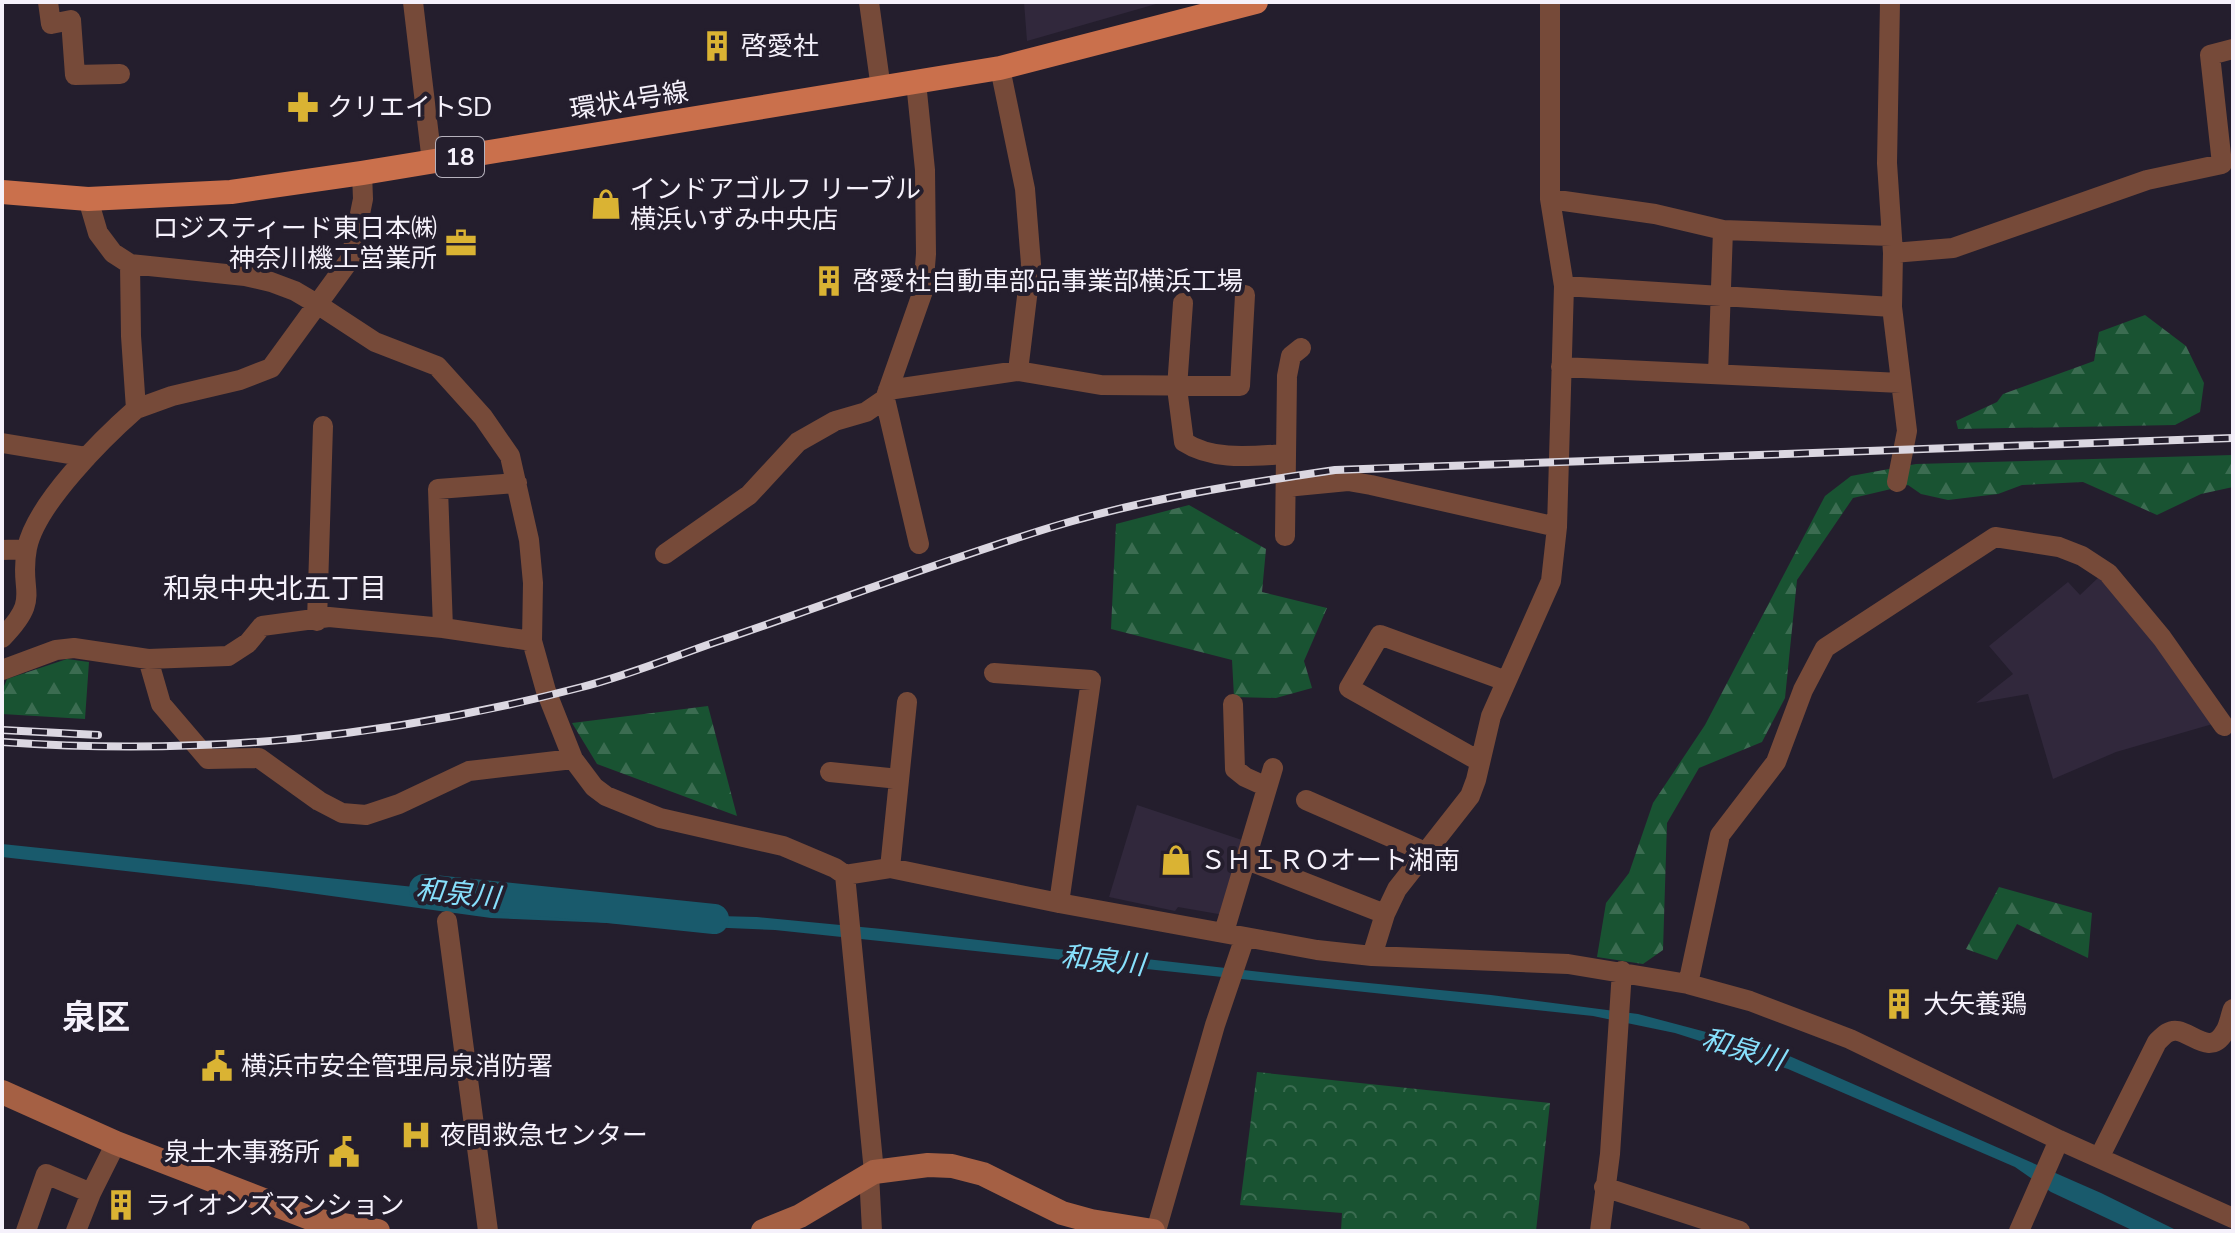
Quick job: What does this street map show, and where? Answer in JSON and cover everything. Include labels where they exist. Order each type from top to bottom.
[{"type":"main road","name":"環状4号線","points":[[2,192],[88,199],[231,192],[362,173],[1000,68],[1256,2]]},
{"type":"street","points":[[48,2],[51,24],[71,20],[75,75],[120,74]]},
{"type":"street","points":[[413,2],[432,162]]},
{"type":"street","points":[[869,2],[881,89]]},
{"type":"street","points":[[1372,956],[1385,914],[1397,889],[1470,796],[1491,716],[1551,581],[1557,527],[1564,286],[1550,199],[1550,2]]},
{"type":"street","points":[[1890,2],[1887,163],[1892,307],[1907,431],[1897,482]]},
{"type":"street","points":[[1550,199],[1655,214],[1723,230],[1953,248],[2147,180],[2228,163],[2210,55],[2233,49]]},
{"type":"street","points":[[1000,68],[1025,189],[1031,264],[1018,371]]},
{"type":"street","points":[[665,554],[749,495],[798,442],[835,421],[866,412],[886,395],[923,291],[925,170],[916,82]]},
{"type":"street","points":[[2,638],[21,619],[27,606],[27,549],[36,525],[105,436],[136,409],[172,396],[240,380],[271,368],[351,258],[363,199],[362,173]]},
{"type":"street","points":[[88,199],[98,233],[113,253],[130,264],[245,276],[295,291],[375,342],[437,366],[483,417],[510,456],[517,483],[529,540],[533,583],[532,641],[546,691],[573,759],[594,787],[606,796],[660,818],[783,846],[845,875],[890,868],[1059,903],[1224,932],[1243,945],[1372,956],[1568,964],[1688,984],[1750,1001],[1850,1039],[2056,1148],[2099,1158],[2233,1218]]},
{"type":"street","points":[[1718,374],[1723,230]]},
{"type":"street","points":[[130,264],[136,409]]},
{"type":"street","points":[[1564,286],[1892,307]]},
{"type":"street","points":[[886,395],[1018,371],[1101,385],[1177,388],[1240,386],[1245,295]]},
{"type":"street","points":[[1183,303],[1177,388],[1184,442],[1195,449],[1241,457],[1285,454]]},
{"type":"street","points":[[1285,536],[1287,376],[1291,356],[1301,348]]},
{"type":"street","points":[[1561,367],[1901,383]]},
{"type":"street","points":[[886,395],[919,544]]},
{"type":"street","points":[[317,621],[323,426]]},
{"type":"street","points":[[2,443],[87,457]]},
{"type":"street","points":[[1286,487],[1348,481],[1557,527]]},
{"type":"street","points":[[443,628],[438,489],[517,483]]},
{"type":"street","points":[[1688,984],[1720,835],[1776,762],[1803,690],[1825,648],[1995,537],[2059,547],[2082,556],[2108,573],[2162,638],[2224,726]]},
{"type":"street","points":[[2,550],[27,549]]},
{"type":"street","points":[[2,670],[56,650],[74,648],[148,659],[228,656],[248,643],[262,626],[329,617],[443,628],[532,641]]},
{"type":"street","points":[[1479,761],[1349,688],[1380,635],[1506,681]]},
{"type":"street","points":[[148,659],[161,704],[208,759],[259,758],[319,801],[342,813],[366,815],[469,771],[573,759]]},
{"type":"street","points":[[994,673],[1091,680],[1059,903]]},
{"type":"street","points":[[890,868],[907,702]]},
{"type":"street","points":[[1224,932],[1270,778],[1245,777],[1235,769],[1233,704]]},
{"type":"street","points":[[830,772],[899,779]]},
{"type":"street","points":[[1306,800],[1425,852]]},
{"type":"street","points":[[1247,860],[1385,914]]},
{"type":"street","points":[[845,875],[872,1173],[872,1231]]},
{"type":"street","points":[[447,921],[488,1231]]},
{"type":"street","points":[[763,1231],[800,1216],[872,1173],[915,1166],[952,1166],[983,1174],[1062,1213],[1154,1231],[1215,1025],[1243,945]]},
{"type":"street","points":[[1600,1231],[1619,1038],[1622,971]]},
{"type":"street","points":[[2099,1158],[2157,1042],[2167,1032],[2178,1031],[2200,1043],[2218,1040],[2224,1034],[2233,1009]]},
{"type":"street","points":[[2,1092],[116,1143],[315,1220],[378,1231]]},
{"type":"street","points":[[76,1231],[116,1143]]},
{"type":"street","points":[[2019,1231],[2056,1148]]},
{"type":"street","points":[[26,1231],[46,1174],[91,1193]]},
{"type":"street","points":[[1604,1187],[1740,1231]]},
{"type":"shaded area","points":[[1024,2],[1163,2],[1027,41]]},
{"type":"shaded area","points":[[2100,576],[2143,622],[2216,723],[2116,752],[2053,779],[2028,694],[1976,703],[2013,674],[1989,646],[2068,582],[2080,595]]},
{"type":"shaded area","points":[[1137,805],[1248,842],[1224,915],[1178,907],[1175,911],[1109,897]]},
{"type":"green space","points":[[2145,315],[2186,346],[2204,383],[2200,412],[2175,425],[1958,429],[1956,421],[1997,402],[2003,394],[2094,361],[2099,332]]},
{"type":"green space","points":[[2233,455],[2233,487],[2201,494],[2157,515],[2083,482],[2022,485],[1998,494],[1948,500],[1921,494],[1908,485],[1853,498],[1797,580],[1785,698],[1762,742],[1699,768],[1667,823],[1663,950],[1643,964],[1597,957],[1606,903],[1629,873],[1653,803],[1705,725],[1825,496],[1851,476],[1916,464]]},
{"type":"green space","points":[[1189,505],[1266,549],[1262,592],[1327,608],[1304,661],[1312,688],[1276,698],[1234,697],[1232,660],[1111,629],[1116,524]]},
{"type":"green space","points":[[67,659],[89,662],[85,719],[2,714],[2,691],[7,679]]},
{"type":"green space","points":[[708,706],[737,816],[597,764],[572,723]]},
{"type":"green space","points":[[1999,887],[2092,913],[2088,958],[2017,924],[1997,960],[1966,949]]},
{"type":"green space","points":[[1257,1072],[1550,1103],[1536,1231],[1341,1231],[1342,1213],[1240,1205]]},
{"type":"water","points":[[2,844],[681,915],[757,917],[882,929],[1491,995],[1638,1014],[1778,1051],[2101,1193],[2178,1231],[2134,1231],[2051,1192],[2015,1167],[1788,1069],[1675,1033],[1593,1016],[775,930],[491,918],[266,887],[2,857]]},
{"type":"waterway","name":"和泉川","points":[[424,889],[714,919]]},
{"type":"railway","points":[[2,742],[150,746],[294,739],[366,731],[510,705],[615,678],[967,555],[1087,517],[1192,493],[1335,470],[2233,438]]},
{"type":"railway","points":[[2,730],[98,735]]},
{"type":"place","name":"啓愛社","points":[[717,46]]},
{"type":"place","name":"クリエイトSD","points":[[303,107]]},
{"type":"place","name":"インドアゴルフ リーブル 横浜いずみ中央店","points":[[606,204]]},
{"type":"place","name":"ロジスティード東日本㈱ 神奈川機工営業所","points":[[461,243]]},
{"type":"place","name":"啓愛社自動車部品事業部横浜工場","points":[[829,281]]},
{"type":"place","name":"ＳＨＩＲＯオート湘南","points":[[1176,860]]},
{"type":"place","name":"大矢養鶏","points":[[1899,1004]]},
{"type":"place","name":"横浜市安全管理局泉消防署","points":[[217,1066]]},
{"type":"place","name":"夜間救急センター","points":[[416,1135]]},
{"type":"place","name":"泉土木事務所","points":[[344,1152]]},
{"type":"place","name":"ライオンズマンション","points":[[121,1205]]},
{"type":"district","name":"和泉中央北五丁目","points":[[275,589]]},
{"type":"district","name":"泉区","points":[[96,1018]]}]
